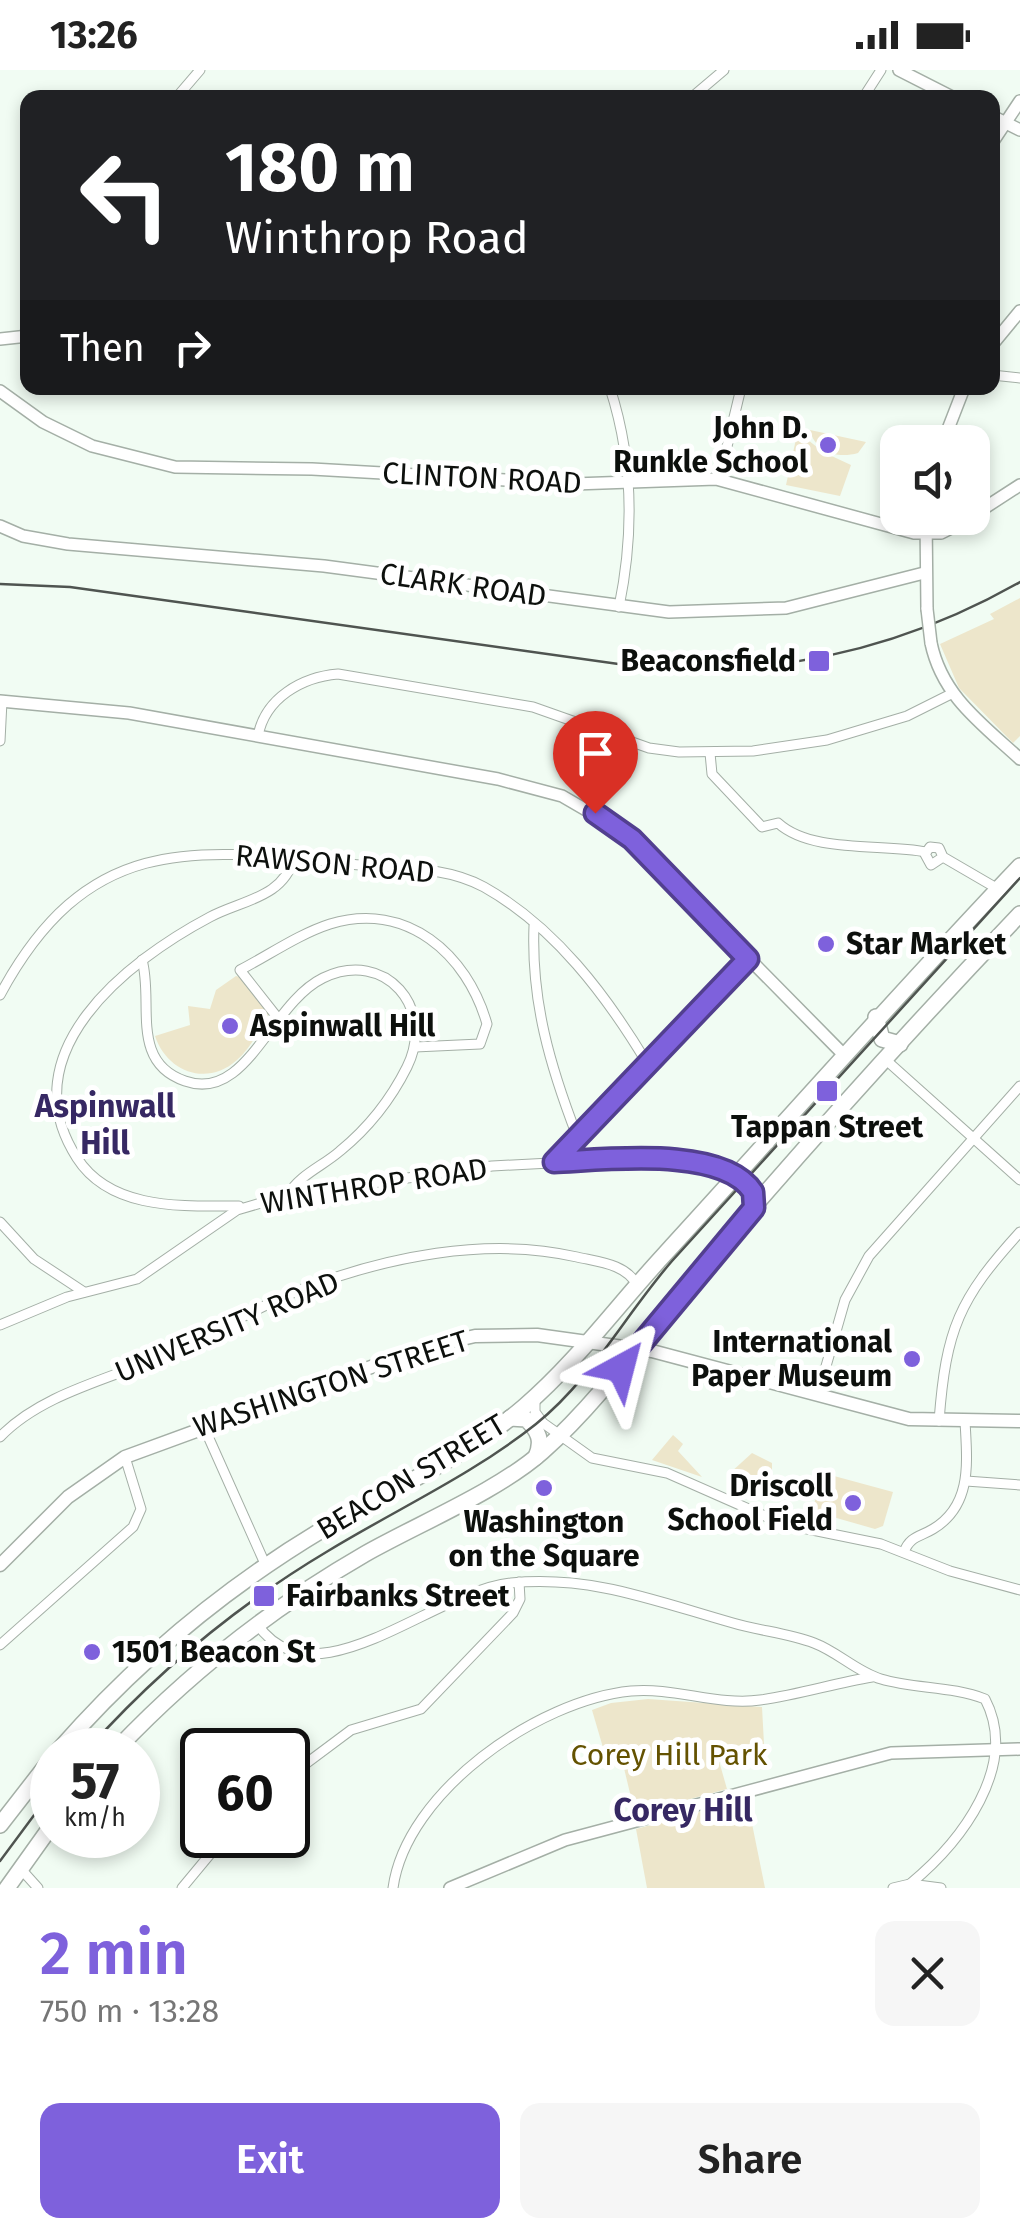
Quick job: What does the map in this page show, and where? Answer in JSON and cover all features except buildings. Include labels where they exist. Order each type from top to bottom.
[{"type":"main road","name":"BEACON STREET","points":[[81,1728],[143,1664],[266,1566],[510,1418],[538,1394],[737,1177],[876,1016],[1020,866]]},
{"type":"main road","name":"BEACON STREET","points":[[139,1728],[190,1678],[257,1624],[331,1574],[536,1457],[636,1349],[754,1208],[900,1044],[1020,914]]},
{"type":"main road","points":[[876,1016],[882,1039],[900,1044]]},
{"type":"main road","name":"WASHINGTON STREET","points":[[0,1565],[84,1483],[126,1457],[203,1425],[448,1340],[512,1334],[587,1342],[636,1349],[898,1416],[939,1421],[1020,1421]]},
{"type":"main road","points":[[510,1418],[526,1420],[538,1432],[541,1442],[536,1457]]},
{"type":"main road","name":"WASHINGTON STREET","points":[[0,1557],[27,1539]]},
{"type":"main road","points":[[0,1824],[30,1786]]},
{"type":"main road","points":[[7,1888],[30,1854]]},
{"type":"street","points":[[183,90],[200,70]]},
{"type":"street","points":[[701,90],[724,70]]},
{"type":"street","points":[[899,70],[938,90]]},
{"type":"street","points":[[1000,131],[1020,101]]},
{"type":"street","points":[[1000,120],[1020,130]]},
{"type":"street","points":[[1000,335],[1020,311]]},
{"type":"street","name":"CLINTON ROAD","points":[[0,391],[43,422],[92,446],[175,468],[628,483],[718,480],[880,522]]},
{"type":"street","points":[[612,395],[624,440],[628,483],[628,554],[620,607]]},
{"type":"street","points":[[718,480],[740,395]]},
{"type":"street","points":[[950,425],[961,395]]},
{"type":"street","points":[[990,505],[1020,484]]},
{"type":"street","name":"CLARK ROAD","points":[[0,526],[68,544],[324,566],[669,612],[786,608],[924,573]]},
{"type":"street","points":[[924,535],[927,609],[936,666],[951,694],[1020,760]]},
{"type":"street","points":[[258,736],[267,712],[291,689],[319,677],[347,674],[555,712],[657,750],[710,752],[768,750],[827,740],[906,716],[951,694]]},
{"type":"street","points":[[0,740],[1,701],[129,713],[498,778],[572,800],[632,839],[843,1054]]},
{"type":"street","points":[[710,752],[712,774],[762,827],[778,823],[793,833],[872,850],[926,852],[937,847],[943,857],[998,889]]},
{"type":"street","name":"RAWSON ROAD","points":[[0,996],[60,912],[79,893],[116,871],[200,855],[294,858],[456,876],[490,891],[583,971],[648,1063]]},
{"type":"street","points":[[245,1206],[173,1205],[125,1195],[91,1175],[68,1142],[57,1090],[65,1048],[100,999],[142,960],[212,916],[273,890],[294,858]]},
{"type":"street","points":[[277,1017],[240,970],[328,925],[369,921],[417,932],[456,958],[486,1021],[480,1044],[415,1047]]},
{"type":"street","points":[[534,926],[534,967],[544,1044],[577,1136]]},
{"type":"street","points":[[554,1162],[748,959]]},
{"type":"street","points":[[142,960],[143,1014],[149,1042],[160,1063],[181,1080],[204,1084],[234,1074],[250,1060],[277,1017],[296,996],[325,978],[355,970],[373,972],[395,982],[410,1001],[416,1021],[415,1047],[402,1075],[370,1122],[288,1195]]},
{"type":"street","points":[[886,1060],[1020,1180]]},
{"type":"street","points":[[818,1394],[854,1279],[897,1221],[1020,1086]]},
{"type":"street","name":"WINTHROP ROAD","points":[[0,1325],[84,1292],[146,1274],[245,1206],[288,1195],[434,1172],[554,1162],[693,1162],[712,1165],[737,1177]]},
{"type":"street","points":[[737,1177],[752,1188],[754,1208]]},
{"type":"street","points":[[0,1222],[26,1252],[84,1292]]},
{"type":"street","points":[[939,1421],[949,1346],[958,1312],[973,1286],[1020,1232]]},
{"type":"street","name":"UNIVERSITY ROAD","points":[[0,1437],[30,1414],[76,1391],[167,1355],[300,1290],[358,1270],[422,1256],[527,1250],[620,1268],[637,1285]]},
{"type":"street","points":[[538,1394],[537,1416],[558,1436],[592,1458],[679,1477],[782,1524],[904,1552],[950,1571],[1020,1590]]},
{"type":"street","points":[[904,1552],[912,1538],[952,1514],[966,1481],[966,1421]]},
{"type":"street","points":[[203,1425],[266,1566]]},
{"type":"street","points":[[0,1645],[133,1527],[140,1509],[126,1457]]},
{"type":"street","points":[[966,1481],[1020,1484]]},
{"type":"street","points":[[310,1761],[351,1730],[421,1709],[512,1614],[520,1599],[518,1582]]},
{"type":"street","points":[[257,1624],[278,1648],[319,1656],[367,1642],[462,1595],[518,1582],[566,1582],[638,1592],[731,1622],[813,1642],[875,1677],[985,1698],[1007,1730]]},
{"type":"street","points":[[393,1888],[404,1844],[438,1797],[467,1770],[548,1717],[635,1691],[759,1700],[875,1677]]},
{"type":"street","points":[[450,1888],[566,1840],[892,1753],[1012,1747],[1000,1783],[982,1817],[960,1843],[910,1884]]},
{"type":"street","points":[[182,1888],[207,1858]]},
{"type":"street","points":[[20,1868],[38,1888]]},
{"type":"street","points":[[893,1888],[910,1884],[941,1888]]},
{"type":"green space","points":[[810,430],[866,442],[858,453],[835,454],[822,449]]},
{"type":"green space","points":[[803,436],[823,452],[851,465],[840,496],[786,485],[796,439]]},
{"type":"green space","points":[[1020,598],[1020,736],[1013,743],[959,688],[940,644],[994,619],[990,614]]},
{"type":"green space","points":[[236,976],[243,978],[269,1014],[254,1038],[242,1055],[213,1073],[189,1072],[178,1067],[155,1036],[190,1025],[188,1006],[210,1009],[216,990]]},
{"type":"green space","points":[[673,1435],[683,1444],[678,1451],[702,1477],[652,1460]]},
{"type":"green space","points":[[752,1453],[772,1463],[772,1473],[767,1478],[746,1482],[730,1473]]},
{"type":"green space","name":"Driscoll School Field","points":[[823,1473],[893,1492],[883,1526],[875,1529],[812,1511]]},
{"type":"green space","name":"Corey Hill Park","points":[[648,1699],[762,1707],[764,1744],[715,1747],[727,1789],[635,1814],[623,1764],[609,1768],[592,1710],[611,1703]]},
{"type":"green space","name":"Corey Hill Park","points":[[747,1799],[765,1888],[647,1888],[636,1829]]},
{"type":"tram line","points":[[0,584],[70,587],[647,668],[697,670],[793,662],[886,641],[932,625],[1020,582]]},
{"type":"tram line","points":[[108,1728],[170,1667],[262,1594],[486,1459],[556,1406],[672,1261],[1020,878]]},
{"type":"tram line","points":[[0,1861],[30,1821]]},
{"type":"place","name":"John D. Runkle School","points":[[828,445]]},
{"type":"place","name":"Beaconsfield","points":[[819,661]]},
{"type":"place","name":"Star Market","points":[[826,944]]},
{"type":"place","name":"Aspinwall Hill","points":[[230,1026]]},
{"type":"place","name":"Tappan Street","points":[[827,1091]]},
{"type":"place","name":"International Paper Museum","points":[[912,1359]]},
{"type":"place","name":"Washington on the Square","points":[[544,1488]]},
{"type":"place","name":"Driscoll School Field","points":[[853,1503]]},
{"type":"place","name":"Fairbanks Street","points":[[264,1596]]},
{"type":"place","name":"1501 Beacon St","points":[[92,1652]]},
{"type":"district","name":"Aspinwall Hill","points":[[105,1124]]},
{"type":"district","name":"Corey Hill","points":[[683,1810]]},
{"type":"route","points":[[595,813],[632,839],[748,959],[554,1162],[652,1159],[705,1164],[737,1177],[753,1192],[754,1208],[621,1368]]}]
